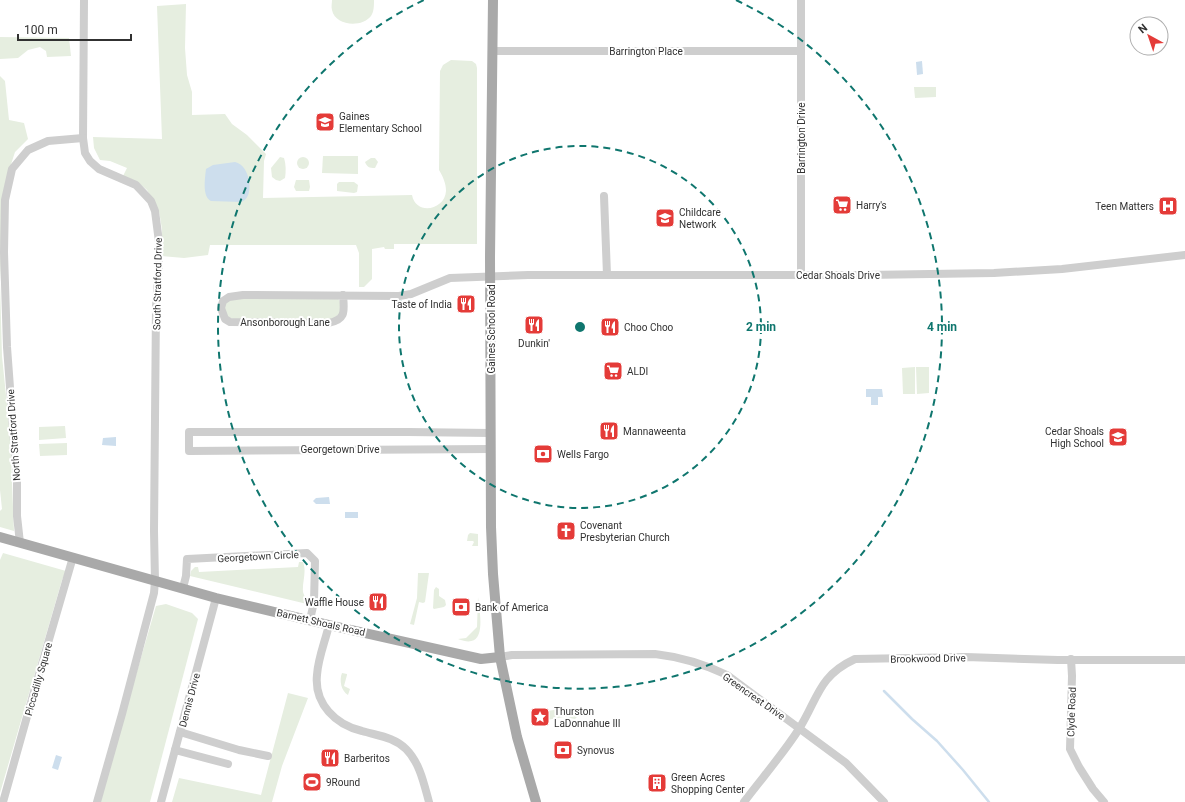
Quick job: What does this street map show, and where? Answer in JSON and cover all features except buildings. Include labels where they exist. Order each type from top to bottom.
[{"type":"main road","name":"Gaines School Road","points":[[493,0],[491,276],[492,549],[500,657]]},
{"type":"main road","name":"Barnett Shoals Road","points":[[0,537],[216,598],[481,659],[500,657]]},
{"type":"main road","points":[[500,657],[517,737],[536,802]]},
{"type":"street","name":"South Stratford Drive","points":[[84,0],[83,138],[85,153],[90,161],[99,169],[136,186],[151,201],[155,211],[159,242],[156,307],[154,504],[155,581]]},
{"type":"street","name":"Barrington Drive","points":[[801,0],[802,276]]},
{"type":"street","name":"Barrington Place","points":[[492,51],[801,51]]},
{"type":"street","name":"North Stratford Drive","points":[[20,543],[17,516],[17,482],[7,347],[4,252],[5,200],[12,169],[28,150],[48,141],[83,138]]},
{"type":"street","points":[[604,196],[607,276]]},
{"type":"street","name":"Cedar Shoals Drive","points":[[491,276],[932,275],[1062,269],[1185,255]]},
{"type":"street","name":"Ansonborough Lane","points":[[343,295],[344,310],[341,318],[335,322],[328,323],[230,322],[226,319],[221,308],[223,301],[229,297],[243,295],[343,295],[399,296],[411,294],[450,278],[491,276]]},
{"type":"street","name":"Georgetown Drive","points":[[491,433],[190,432],[189,451],[491,449]]},
{"type":"street","name":"Georgetown Circle","points":[[183,588],[186,576],[187,559],[307,554],[315,561],[314,602],[310,620]]},
{"type":"street","name":"Piccadilly Square","points":[[3,802],[73,557]]},
{"type":"street","points":[[97,802],[154,593],[155,581]]},
{"type":"street","name":"Dennis Drive","points":[[161,802],[216,598]]},
{"type":"street","points":[[329,625],[317,676],[317,688],[323,705],[331,715],[346,726],[385,736],[407,750],[418,767],[429,802]]},
{"type":"street","name":"Greencrest Drive","points":[[500,657],[512,655],[655,654],[674,656],[709,666],[727,675],[846,763],[884,802]]},
{"type":"street","name":"Brookwood Drive","points":[[744,802],[799,729],[824,682],[842,665],[855,659],[966,657],[1185,660]]},
{"type":"street","name":"Clyde Road","points":[[1071,659],[1070,748],[1079,767],[1093,790],[1104,802]]},
{"type":"street","points":[[180,732],[239,750],[268,756]]},
{"type":"street","points":[[175,750],[228,764]]},
{"type":"shaded area","points":[[332,0],[374,0],[373,13],[367,20],[355,24],[349,24],[338,19],[334,15]]},
{"type":"shaded area","points":[[186,4],[185,48],[187,75],[192,92],[192,115],[225,114],[232,124],[247,135],[266,154],[264,161],[263,198],[412,195],[415,202],[424,208],[430,208],[441,203],[446,191],[444,180],[439,170],[440,71],[443,65],[451,60],[472,61],[476,64],[477,244],[394,244],[394,249],[385,249],[384,247],[372,249],[372,279],[364,287],[359,287],[359,253],[356,245],[210,245],[208,255],[184,258],[161,256],[162,229],[159,211],[147,190],[139,183],[123,176],[127,168],[110,161],[100,160],[94,148],[93,137],[162,139],[157,6]]},
{"type":"shaded area","points":[[0,37],[69,38],[71,56],[47,57],[46,51],[40,47],[28,50],[18,58],[0,59]]},
{"type":"shaded area","points":[[0,76],[5,81],[9,120],[24,123],[28,139],[15,152],[5,183],[0,282]]},
{"type":"shaded area","points":[[914,87],[936,87],[936,97],[915,98]]},
{"type":"shaded area","points":[[323,156],[358,156],[358,174],[322,173]]},
{"type":"shaded area","points":[[280,157],[284,158],[286,171],[285,178],[280,181],[272,177],[271,168]]},
{"type":"shaded area","points":[[301,157],[305,157],[309,163],[305,169],[301,169],[297,165],[297,161]]},
{"type":"shaded area","points":[[371,158],[375,158],[378,162],[375,168],[368,167],[365,162]]},
{"type":"shaded area","points":[[296,180],[309,180],[309,191],[296,191],[294,187]]},
{"type":"shaded area","points":[[339,182],[354,182],[358,185],[357,192],[337,191],[337,184]]},
{"type":"shaded area","points":[[0,282],[2,356],[10,435],[14,531],[0,527],[0,511],[2,509],[0,490]]},
{"type":"shaded area","points":[[231,298],[338,298],[340,302],[340,313],[333,320],[233,319],[226,316],[224,304]]},
{"type":"shaded area","points":[[915,367],[915,394],[903,394],[902,368]]},
{"type":"shaded area","points":[[916,367],[929,367],[929,393],[917,394]]},
{"type":"shaded area","points":[[65,426],[66,438],[39,440],[39,427]]},
{"type":"shaded area","points":[[67,443],[67,455],[40,456],[39,444]]},
{"type":"shaded area","points":[[470,533],[478,534],[478,546],[472,546],[473,541],[467,541]]},
{"type":"shaded area","points":[[3,553],[66,571],[62,580],[0,793],[0,560]]},
{"type":"shaded area","points":[[299,562],[303,562],[304,566],[303,592],[307,604],[190,576],[191,571],[195,567],[198,567],[199,572],[298,567]]},
{"type":"shaded area","points":[[418,573],[429,573],[425,602],[419,602],[414,625],[410,624],[417,598]]},
{"type":"shaded area","points":[[436,587],[439,589],[439,596],[445,600],[446,605],[444,607],[434,609],[434,590]]},
{"type":"shaded area","points":[[478,597],[480,629],[478,636],[474,640],[468,641],[458,639],[466,638],[477,627]]},
{"type":"shaded area","points":[[166,604],[192,613],[198,619],[150,802],[99,802],[156,606]]},
{"type":"shaded area","points":[[342,673],[347,674],[344,686],[350,689],[348,695],[341,685]]},
{"type":"shaded area","points":[[288,693],[308,698],[282,766],[272,802],[172,802],[179,778],[261,795]]},
{"type":"shaded area","points":[[573,707],[577,709],[577,717],[575,719],[564,717],[541,721],[536,717],[537,714],[541,712]]},
{"type":"water","points":[[922,61],[923,74],[917,75],[916,62]]},
{"type":"water","points":[[235,162],[240,164],[245,169],[248,175],[249,189],[245,200],[241,202],[211,201],[208,199],[205,191],[206,169],[213,165]]},
{"type":"water","points":[[866,389],[882,389],[883,397],[878,397],[878,405],[871,405],[871,397],[866,397]]},
{"type":"water","points":[[116,437],[116,446],[102,445],[103,438]]},
{"type":"water","points":[[329,497],[330,504],[316,504],[313,501],[316,498]]},
{"type":"water","points":[[345,512],[358,512],[358,518],[345,518]]},
{"type":"water","points":[[56,755],[62,757],[58,770],[52,768]]},
{"type":"waterway","points":[[884,691],[937,741],[989,802]]},
{"type":"place","name":"Gaines Elementary School","points":[[325,122]]},
{"type":"place","name":"Harry's","points":[[842,205]]},
{"type":"place","name":"Teen Matters","points":[[1168,206]]},
{"type":"place","name":"Childcare Network","points":[[665,218]]},
{"type":"place","name":"Taste of India","points":[[466,304]]},
{"type":"place","name":"Dunkin'","points":[[534,325]]},
{"type":"place","name":"Choo Choo","points":[[610,327]]},
{"type":"place","name":"ALDI","points":[[613,371]]},
{"type":"place","name":"Mannaweenta","points":[[609,431]]},
{"type":"place","name":"Cedar Shoals High School","points":[[1118,437]]},
{"type":"place","name":"Wells Fargo","points":[[543,454]]},
{"type":"place","name":"Covenant Presbyterian Church","points":[[566,531]]},
{"type":"place","name":"Waffle House","points":[[378,602]]},
{"type":"place","name":"Bank of America","points":[[461,607]]},
{"type":"place","name":"Thurston LaDonnahue III","points":[[540,717]]},
{"type":"place","name":"Synovus","points":[[563,750]]},
{"type":"place","name":"Barberitos","points":[[330,758]]},
{"type":"place","name":"9Round","points":[[312,782]]},
{"type":"place","name":"Green Acres Shopping Center","points":[[657,783]]}]
